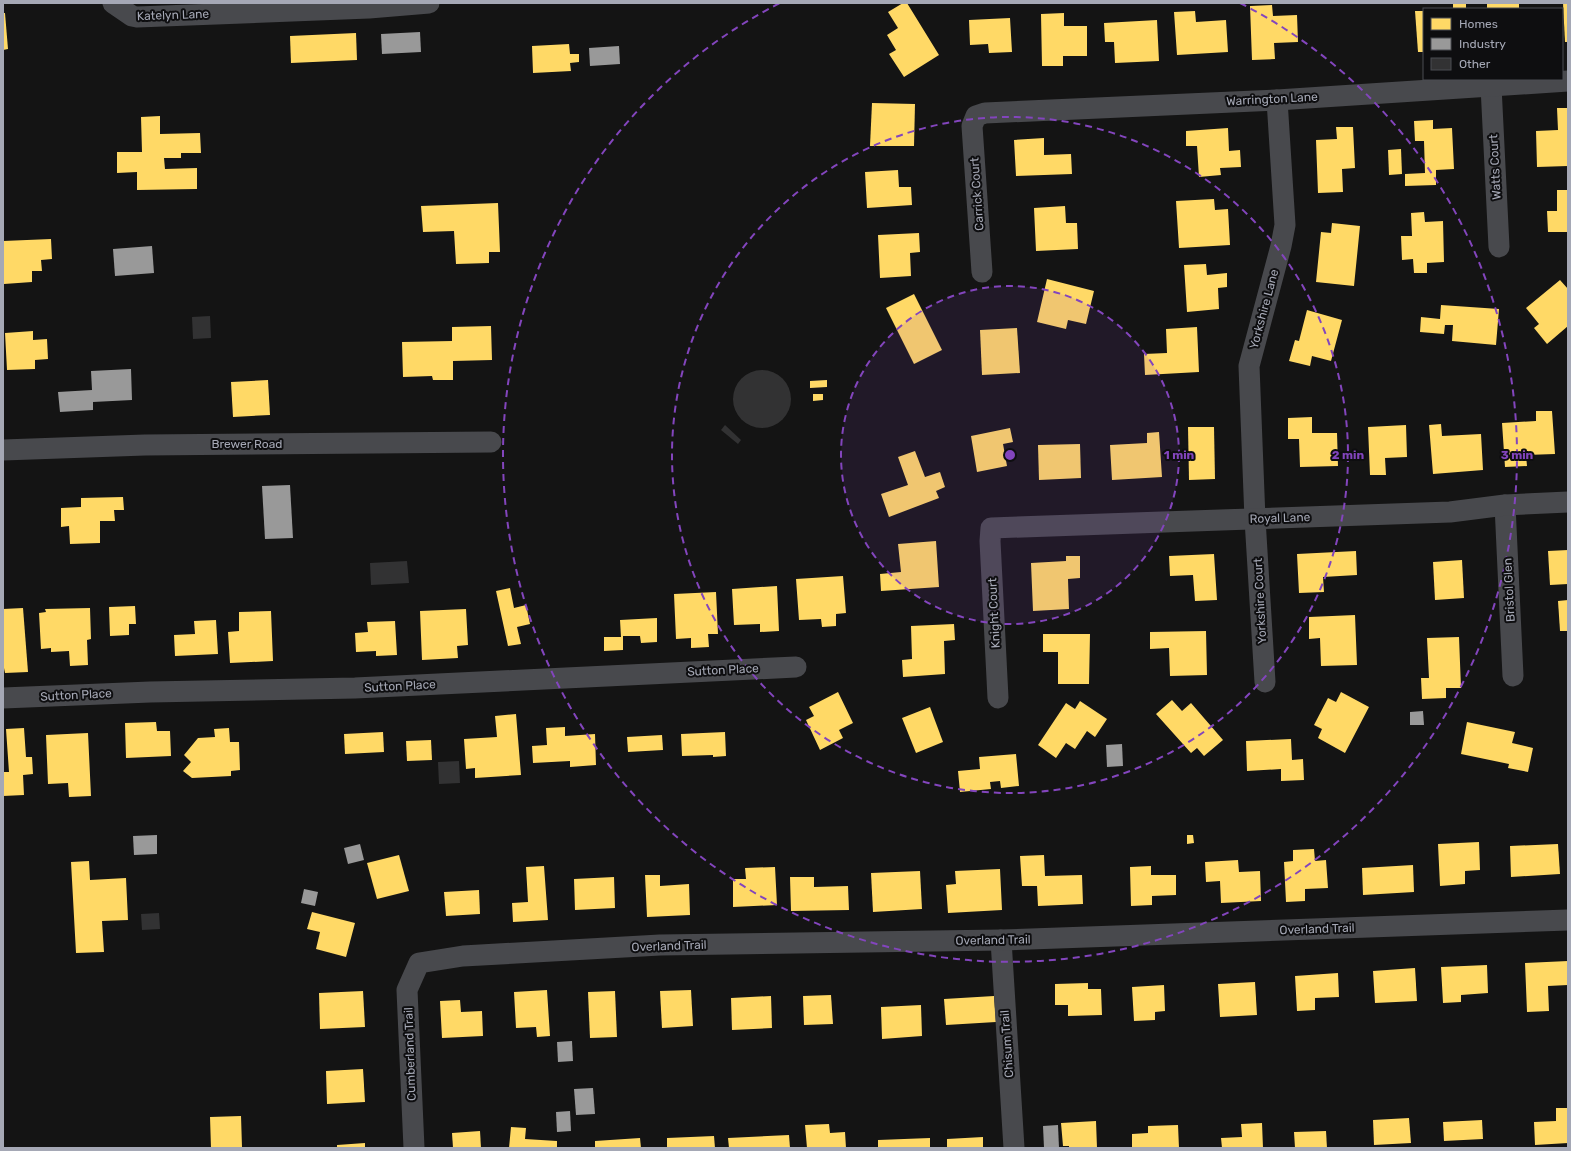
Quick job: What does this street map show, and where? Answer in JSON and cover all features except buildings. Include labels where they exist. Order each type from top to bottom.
[{"type":"street","name":"Katelyn Lane","points":[[113,3],[132,16],[369,8],[429,3]]},
{"type":"street","name":"Warrington Lane","points":[[976,116],[985,113],[1277,100],[1568,81]]},
{"type":"street","name":"Watts Court","points":[[1491,86],[1499,247]]},
{"type":"street","name":"Yorkshire Lane","points":[[1255,519],[1249,366],[1281,246],[1284,225],[1277,100]]},
{"type":"street","name":"Carrick Court","points":[[976,116],[972,126],[982,272]]},
{"type":"street","name":"Brewer Road","points":[[3,450],[145,445],[491,442]]},
{"type":"street","name":"Royal Lane","points":[[991,528],[1450,512],[1506,505],[1568,502]]},
{"type":"street","name":"Bristol Glen","points":[[1506,505],[1513,676]]},
{"type":"street","name":"Yorkshire Court","points":[[1255,519],[1265,682]]},
{"type":"street","name":"Knight Court","points":[[991,528],[990,541],[998,698]]},
{"type":"street","name":"Sutton Place","points":[[3,698],[150,692],[363,688],[796,667]]},
{"type":"street","name":"Overland Trail","points":[[419,963],[463,956],[660,945],[1001,940],[1568,920]]},
{"type":"street","name":"Chisum Trail","points":[[1001,940],[1014,1148]]},
{"type":"street","name":"Cumberland Trail","points":[[414,1148],[407,990],[419,963]]}]
